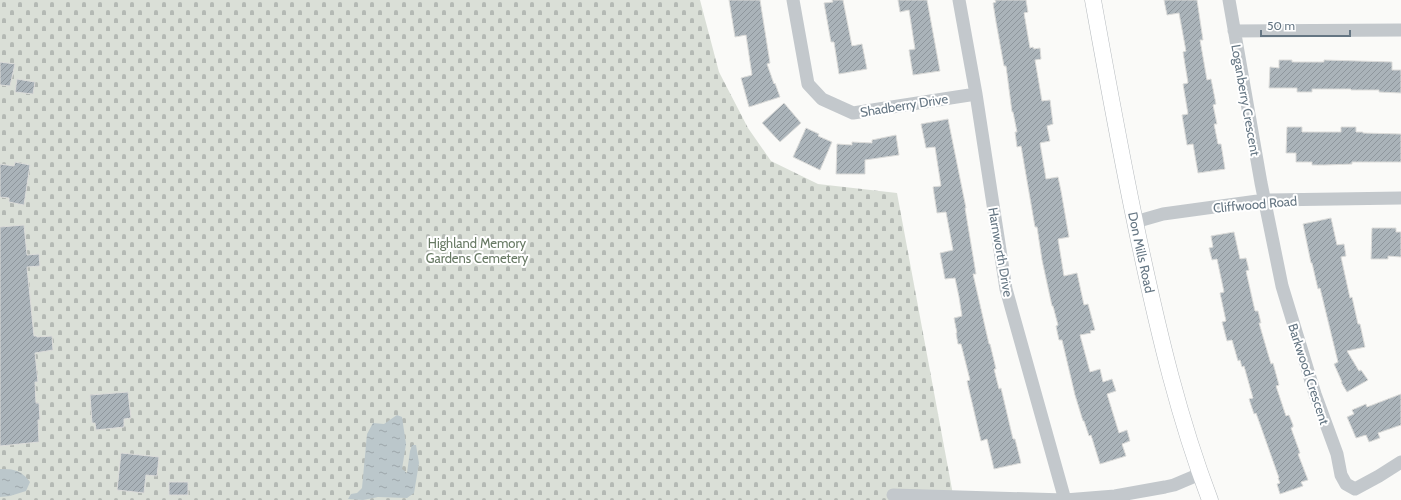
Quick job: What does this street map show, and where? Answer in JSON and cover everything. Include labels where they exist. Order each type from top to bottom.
[{"type":"main road","name":"Don Mills Road","points":[[1092,0],[1135,222],[1156,321],[1180,412],[1210,500]]},
{"type":"street","name":"Shadberry Drive","points":[[793,0],[808,84],[822,99],[853,113],[976,94]]},
{"type":"street","name":"Harnworth Drive","points":[[959,0],[976,94],[1006,289],[1065,500]]},
{"type":"street","name":"Loganberry Crescent","points":[[1229,0],[1265,200]]},
{"type":"street","points":[[1234,31],[1401,30]]},
{"type":"street","name":"Cliffwood Road","points":[[1135,222],[1163,214],[1265,200],[1401,198]]},
{"type":"street","name":"Barkwood Crescent","points":[[1265,200],[1282,286],[1291,319],[1315,394],[1337,454],[1341,475],[1346,484],[1355,489],[1401,462]]},
{"type":"street","points":[[893,496],[1065,500],[1115,496],[1165,487],[1174,485],[1200,474]]},
{"type":"green space","name":"Highland Memory Gardens Cemetery","points":[[0,0],[700,0],[719,72],[748,128],[771,161],[818,184],[897,193],[954,500],[0,500]]},
{"type":"water","points":[[397,415],[402,417],[406,444],[402,469],[407,473],[410,451],[412,445],[416,445],[419,463],[414,493],[407,498],[378,497],[363,500],[348,499],[351,494],[357,493],[362,488],[367,434],[373,423],[384,424]]},
{"type":"water","points":[[0,469],[17,471],[23,475],[30,482],[26,491],[10,496],[0,497]]},
{"type":"building","points":[[729,0],[760,0],[770,63],[767,64],[780,97],[749,107],[741,78],[752,75],[746,35],[735,37]]},
{"type":"building","points":[[832,0],[843,0],[852,46],[862,44],[867,69],[839,74],[834,42],[831,42],[824,3],[833,2]]},
{"type":"building","points":[[898,0],[927,0],[940,71],[913,75],[909,50],[915,49],[909,10],[900,12]]},
{"type":"building","points":[[995,0],[1026,0],[1028,12],[1024,13],[1030,48],[1040,48],[1041,59],[1035,60],[1042,101],[1050,100],[1053,124],[1047,126],[1050,141],[1040,143],[1046,179],[1058,177],[1069,237],[1058,239],[1064,276],[1077,273],[1084,305],[1088,304],[1095,330],[1090,331],[1091,333],[1080,335],[1090,372],[1100,369],[1103,382],[1112,379],[1116,391],[1107,394],[1119,433],[1127,430],[1130,441],[1122,444],[1126,456],[1100,464],[1091,435],[1089,436],[1075,395],[1062,340],[1059,340],[1056,326],[1058,325],[1052,306],[1042,260],[1037,227],[1035,227],[1021,146],[1017,147],[1015,132],[1017,132],[1012,112],[1006,66],[1004,66],[993,3],[996,2]]},
{"type":"building","points":[[1164,0],[1197,0],[1203,40],[1200,40],[1207,80],[1211,79],[1216,104],[1213,105],[1217,124],[1214,124],[1218,144],[1221,144],[1225,169],[1198,173],[1193,144],[1187,145],[1182,115],[1188,114],[1183,84],[1188,83],[1183,52],[1186,51],[1179,13],[1167,15]]},
{"type":"building","points":[[1279,60],[1292,60],[1292,62],[1324,62],[1324,60],[1392,62],[1392,70],[1401,70],[1401,93],[1379,92],[1379,90],[1351,89],[1312,89],[1312,92],[1297,92],[1297,88],[1269,88],[1270,67],[1279,68]]},
{"type":"building","points":[[0,62],[15,64],[10,86],[0,85]]},
{"type":"building","points":[[17,79],[35,82],[33,94],[15,92]]},
{"type":"building","points":[[784,103],[801,123],[780,142],[762,123]]},
{"type":"building","points":[[948,119],[966,208],[976,274],[973,274],[996,369],[994,369],[999,389],[1001,388],[1013,439],[1015,439],[1021,463],[994,469],[987,439],[981,441],[967,381],[970,380],[961,344],[958,344],[954,318],[962,316],[959,297],[955,278],[945,279],[940,253],[953,250],[946,212],[937,213],[933,187],[941,186],[935,147],[926,148],[921,124]]},
{"type":"building","points":[[1287,127],[1302,127],[1302,132],[1341,132],[1341,127],[1356,127],[1356,132],[1401,134],[1401,162],[1352,162],[1352,164],[1312,165],[1312,162],[1296,162],[1296,153],[1286,153]]},
{"type":"building","points":[[806,128],[819,134],[818,136],[832,142],[820,170],[793,157]]},
{"type":"building","points":[[896,135],[899,155],[865,160],[865,174],[836,174],[837,144],[852,145],[852,142],[872,143],[872,140]]},
{"type":"building","points":[[15,162],[30,165],[24,205],[9,202],[9,198],[0,197],[0,164],[14,166]]},
{"type":"building","points":[[1331,218],[1337,245],[1344,244],[1346,256],[1341,257],[1350,298],[1352,297],[1365,347],[1347,351],[1359,371],[1361,370],[1368,380],[1347,392],[1341,382],[1334,364],[1338,362],[1320,288],[1318,289],[1311,263],[1303,224]]},
{"type":"building","points":[[24,225],[27,255],[39,254],[40,266],[27,267],[34,336],[52,336],[53,350],[35,353],[38,382],[35,382],[36,403],[39,403],[40,420],[38,420],[39,442],[0,446],[0,227]]},
{"type":"building","points":[[1372,228],[1396,228],[1396,232],[1401,232],[1401,257],[1388,256],[1388,259],[1371,259]]},
{"type":"building","points":[[1234,232],[1240,259],[1246,258],[1249,270],[1246,271],[1255,311],[1258,311],[1261,323],[1259,323],[1279,385],[1276,386],[1286,416],[1289,415],[1293,425],[1291,428],[1300,453],[1298,454],[1308,480],[1301,482],[1303,486],[1280,494],[1277,484],[1280,483],[1279,478],[1256,413],[1254,414],[1249,399],[1253,398],[1244,366],[1242,367],[1240,360],[1238,361],[1232,340],[1227,341],[1222,322],[1226,321],[1220,293],[1224,292],[1217,259],[1212,260],[1209,248],[1213,247],[1211,236]]},
{"type":"building","points":[[128,392],[131,418],[124,419],[124,427],[96,430],[95,423],[92,423],[90,395]]},
{"type":"building","points":[[1401,394],[1401,425],[1378,433],[1380,438],[1369,442],[1366,435],[1356,438],[1347,417],[1354,414],[1352,410],[1366,404],[1367,407]]},
{"type":"building","points":[[121,453],[159,457],[157,476],[146,475],[144,493],[117,490]]},
{"type":"building","points":[[169,482],[188,482],[188,495],[169,495]]}]
